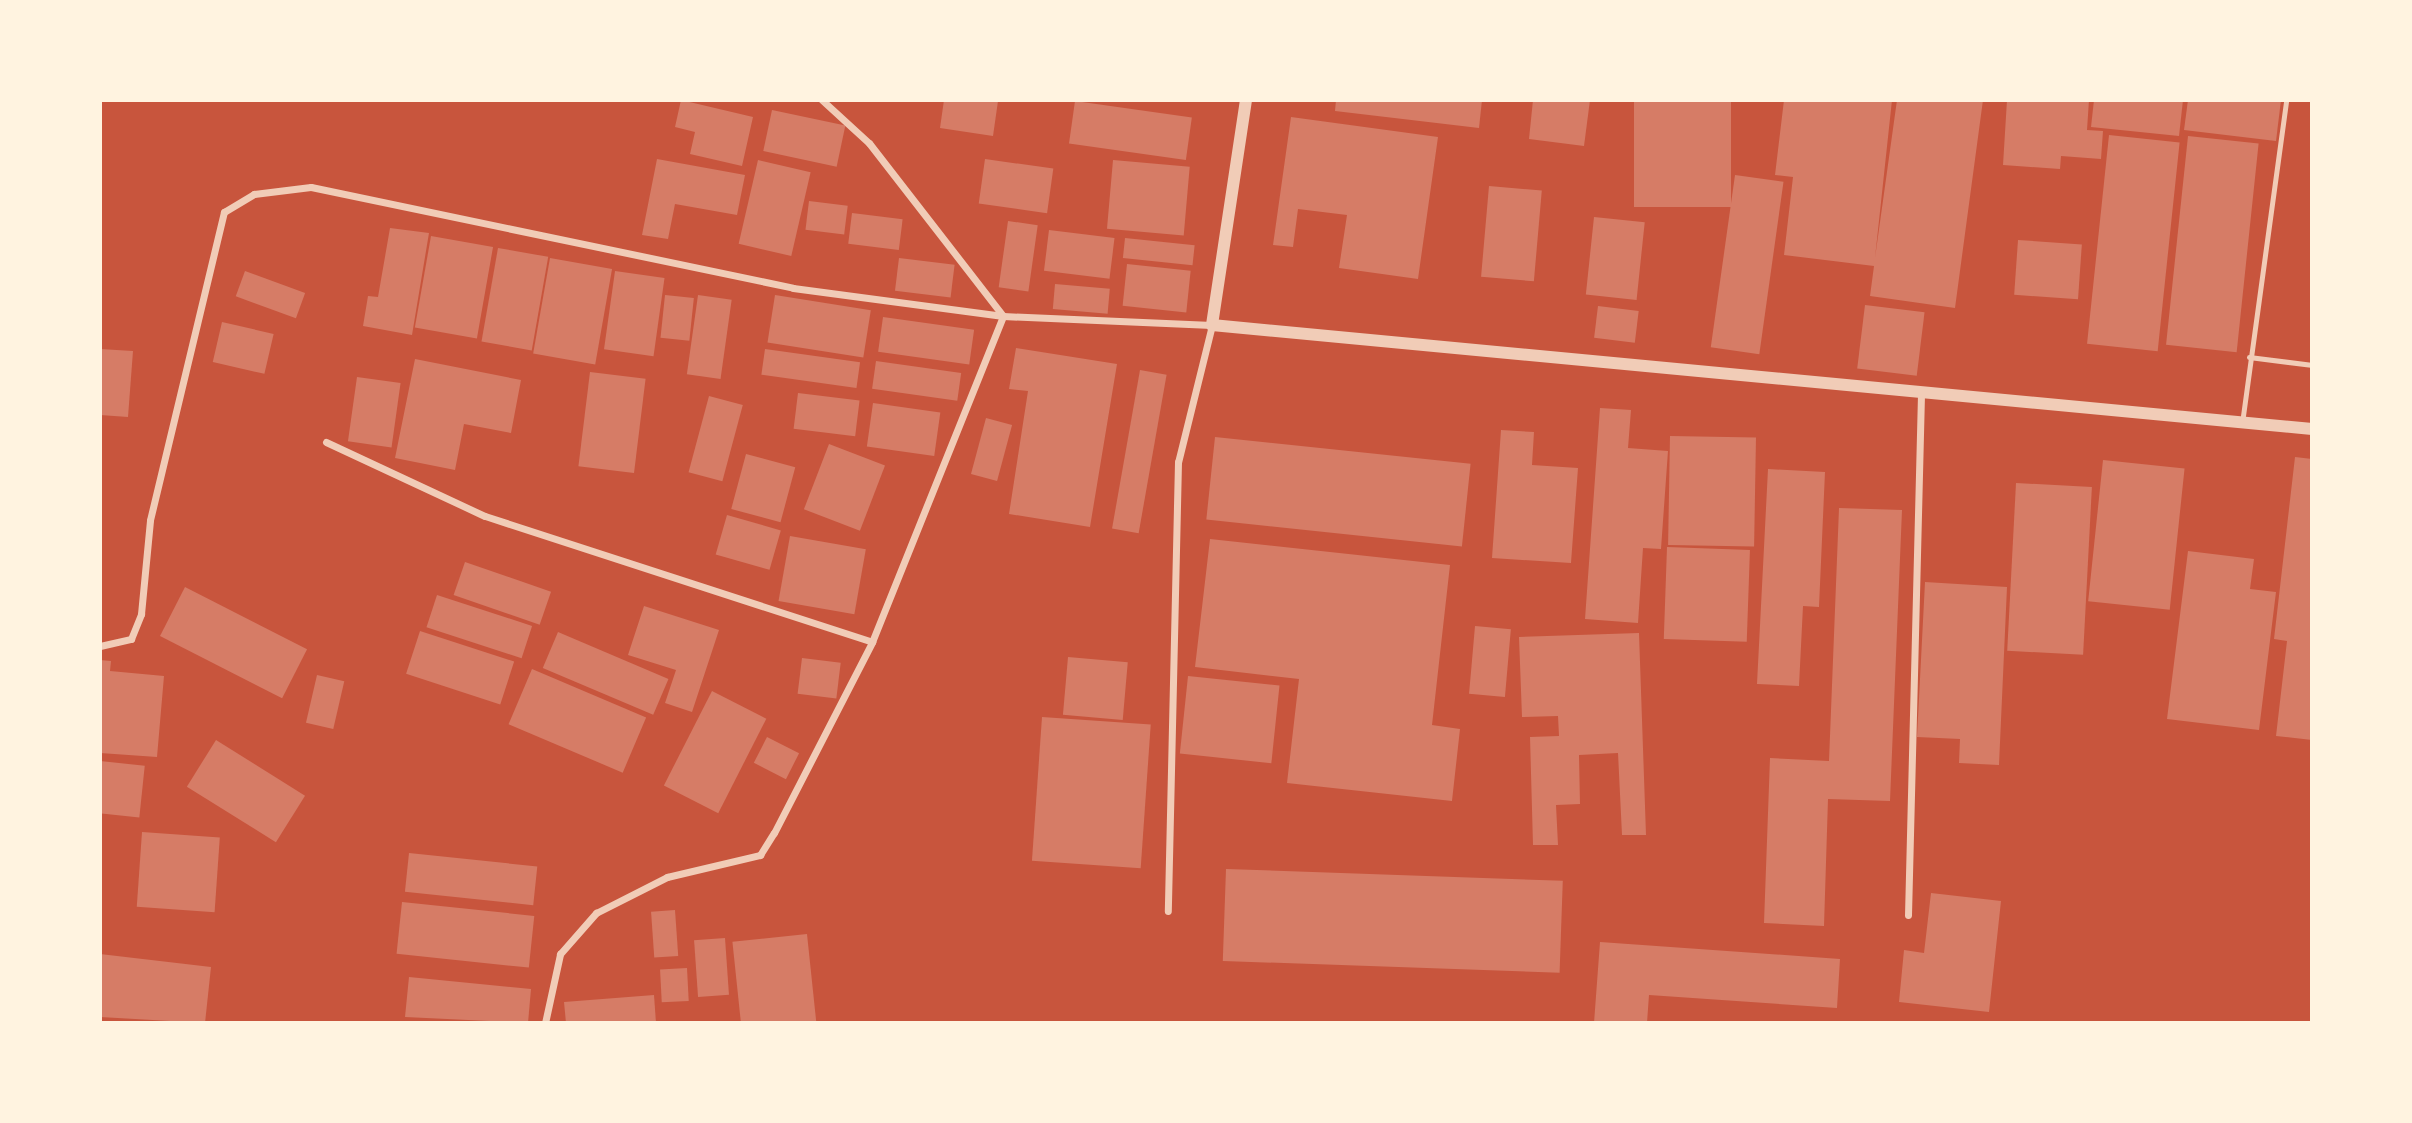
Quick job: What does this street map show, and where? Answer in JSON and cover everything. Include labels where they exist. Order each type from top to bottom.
[{"type":"street","points":[[822,100],[869,144],[1003,316]]},
{"type":"street","points":[[1168,911],[1178,462],[1212,325],[1246,100]]},
{"type":"street","points":[[100,646],[131,639],[141,614],[150,520],[224,212],[254,194],[311,187],[793,288],[1003,316],[1212,325],[1921,396],[2312,429]]},
{"type":"street","points":[[545,1023],[560,954],[596,913],[667,877],[760,855],[774,833],[872,642],[1003,316]]},
{"type":"street","points":[[1908,915],[1921,396]]},
{"type":"street","points":[[326,442],[485,516],[872,642]]},
{"type":"lane","points":[[2242,423],[2286,100]]},
{"type":"lane","points":[[2249,357],[2312,365]]},
{"type":"building","points":[[681,100],[753,117],[742,166],[690,154],[695,132],[675,127]]},
{"type":"building","points":[[944,100],[998,101],[993,136],[940,128]]},
{"type":"building","points":[[1336,100],[1482,100],[1479,128],[1335,111]]},
{"type":"building","points":[[1533,100],[1590,100],[1584,146],[1529,139]]},
{"type":"building","points":[[1634,100],[1731,100],[1731,207],[1634,207]]},
{"type":"building","points":[[1784,100],[1892,100],[1875,258],[1897,100],[1983,100],[1955,308],[1870,296],[1874,266],[1784,255],[1793,177],[1775,175]]},
{"type":"building","points":[[2007,100],[2089,100],[2087,130],[2103,131],[2101,159],[2061,156],[2060,169],[2003,165]]},
{"type":"building","points":[[2094,100],[2183,100],[2179,136],[2091,127]]},
{"type":"building","points":[[2188,100],[2281,100],[2276,141],[2184,130]]},
{"type":"building","points":[[1075,101],[1192,117],[1186,160],[1069,144]]},
{"type":"building","points":[[772,110],[845,126],[837,167],[763,151]]},
{"type":"building","points":[[1291,117],[1438,137],[1418,279],[1339,268],[1347,215],[1298,209],[1293,247],[1273,245]]},
{"type":"building","points":[[2109,135],[2180,142],[2158,351],[2087,344]]},
{"type":"building","points":[[2188,136],[2259,143],[2237,352],[2166,345]]},
{"type":"building","points":[[657,159],[745,175],[737,215],[675,204],[668,239],[642,235]]},
{"type":"building","points":[[985,159],[1053,169],[1047,213],[979,204]]},
{"type":"building","points":[[758,160],[811,172],[791,256],[739,244]]},
{"type":"building","points":[[1113,160],[1190,167],[1184,235],[1107,229]]},
{"type":"building","points":[[1735,175],[1784,182],[1759,354],[1711,347]]},
{"type":"building","points":[[1489,186],[1542,191],[1534,281],[1481,277]]},
{"type":"building","points":[[809,201],[848,206],[844,235],[805,230]]},
{"type":"building","points":[[852,213],[903,219],[899,250],[848,244]]},
{"type":"building","points":[[1594,217],[1645,222],[1637,300],[1586,295]]},
{"type":"building","points":[[1008,221],[1038,225],[1028,292],[999,287]]},
{"type":"building","points":[[390,228],[429,233],[412,335],[363,326],[368,296],[378,297]]},
{"type":"building","points":[[1049,230],[1115,238],[1110,279],[1044,271]]},
{"type":"building","points":[[431,236],[493,247],[477,339],[415,328]]},
{"type":"building","points":[[1125,238],[1195,245],[1193,265],[1123,258]]},
{"type":"building","points":[[2018,240],[2082,244],[2078,299],[2014,295]]},
{"type":"building","points":[[498,248],[548,257],[532,350],[482,342]]},
{"type":"building","points":[[550,258],[612,269],[595,364],[533,354]]},
{"type":"building","points":[[899,258],[955,265],[951,298],[895,291]]},
{"type":"building","points":[[1127,264],[1191,271],[1186,312],[1123,306]]},
{"type":"building","points":[[245,271],[305,293],[296,318],[236,296]]},
{"type":"building","points":[[615,271],[665,278],[654,356],[604,349]]},
{"type":"building","points":[[1055,284],[1110,289],[1108,314],[1053,309]]},
{"type":"building","points":[[665,295],[694,298],[689,341],[661,338]]},
{"type":"building","points":[[698,295],[732,300],[721,379],[687,374]]},
{"type":"building","points":[[775,295],[871,310],[863,358],[767,342]]},
{"type":"building","points":[[1865,305],[1925,312],[1917,376],[1857,369]]},
{"type":"building","points":[[1598,306],[1639,311],[1635,343],[1594,338]]},
{"type":"building","points":[[883,317],[974,330],[969,364],[878,352]]},
{"type":"building","points":[[222,322],[274,334],[264,374],[213,362]]},
{"type":"building","points":[[1016,348],[1117,364],[1090,527],[1009,514],[1028,391],[1009,389]]},
{"type":"building","points":[[100,349],[133,351],[128,417],[100,415]]},
{"type":"building","points":[[765,349],[860,362],[856,388],[761,375]]},
{"type":"building","points":[[415,359],[521,380],[511,433],[464,424],[455,470],[395,458]]},
{"type":"building","points":[[876,361],[961,373],[957,401],[872,389]]},
{"type":"building","points":[[1140,370],[1167,375],[1139,533],[1112,529]]},
{"type":"building","points":[[590,372],[646,379],[634,473],[578,466]]},
{"type":"building","points":[[357,377],[401,383],[392,447],[348,441]]},
{"type":"building","points":[[798,393],[860,401],[855,436],[794,429]]},
{"type":"building","points":[[709,396],[743,405],[722,481],[689,472]]},
{"type":"building","points":[[873,403],[940,412],[934,456],[867,447]]},
{"type":"building","points":[[1600,408],[1631,410],[1628,448],[1668,451],[1661,549],[1643,548],[1638,623],[1585,619]]},
{"type":"building","points":[[986,418],[1012,425],[997,481],[971,474]]},
{"type":"building","points":[[1501,430],[1534,432],[1532,465],[1578,468],[1571,563],[1492,558]]},
{"type":"building","points":[[1670,436],[1756,438],[1754,546],[1668,545]]},
{"type":"building","points":[[1215,437],[1471,464],[1462,546],[1206,520]]},
{"type":"building","points":[[829,444],[885,466],[860,531],[804,509]]},
{"type":"building","points":[[746,454],[795,467],[781,522],[731,509]]},
{"type":"building","points":[[2295,457],[2312,459],[2312,740],[2276,736],[2287,641],[2274,639]]},
{"type":"building","points":[[2103,460],[2185,469],[2170,610],[2088,601]]},
{"type":"building","points":[[1768,469],[1825,472],[1819,607],[1803,606],[1799,686],[1757,684]]},
{"type":"building","points":[[2016,483],[2092,487],[2083,655],[2007,651]]},
{"type":"building","points":[[1839,508],[1902,510],[1890,801],[1828,799],[1824,926],[1764,923],[1770,758],[1829,761]]},
{"type":"building","points":[[727,515],[781,530],[770,570],[716,554]]},
{"type":"building","points":[[790,536],[866,549],[854,614],[779,601]]},
{"type":"building","points":[[1210,539],[1450,565],[1432,725],[1460,729],[1452,801],[1287,783],[1299,679],[1195,667]]},
{"type":"building","points":[[1667,547],[1750,550],[1747,642],[1664,639]]},
{"type":"building","points":[[2188,551],[2254,559],[2250,589],[2276,592],[2259,730],[2167,719]]},
{"type":"building","points":[[465,562],[551,592],[540,625],[454,595]]},
{"type":"building","points":[[1925,582],[2007,587],[1999,765],[1959,763],[1960,739],[1917,737]]},
{"type":"building","points":[[185,587],[307,649],[282,698],[160,636]]},
{"type":"building","points":[[437,595],[532,626],[522,658],[426,627]]},
{"type":"building","points":[[644,606],[719,630],[692,712],[665,703],[676,670],[628,655]]},
{"type":"building","points":[[1475,626],[1511,629],[1505,697],[1469,694]]},
{"type":"building","points":[[420,631],[514,662],[500,704],[406,674]]},
{"type":"building","points":[[558,632],[668,679],[653,715],[543,668]]},
{"type":"building","points":[[1639,633],[1646,835],[1622,835],[1618,753],[1579,755],[1580,804],[1556,805],[1558,845],[1533,845],[1530,737],[1559,736],[1558,716],[1522,717],[1519,637]]},
{"type":"building","points":[[1068,657],[1128,662],[1123,720],[1063,715]]},
{"type":"building","points":[[802,658],[841,663],[836,698],[798,694]]},
{"type":"building","points":[[100,660],[111,661],[110,671],[164,676],[157,757],[100,753]]},
{"type":"building","points":[[532,669],[646,717],[623,773],[509,724]]},
{"type":"building","points":[[317,675],[344,681],[333,729],[306,723]]},
{"type":"building","points":[[1188,676],[1279,686],[1271,763],[1180,754]]},
{"type":"building","points":[[712,691],[766,719],[718,813],[664,785]]},
{"type":"building","points":[[1042,717],[1151,725],[1141,868],[1032,861]]},
{"type":"building","points":[[767,737],[799,753],[786,779],[754,763]]},
{"type":"building","points":[[216,740],[305,796],[276,842],[187,787]]},
{"type":"building","points":[[100,761],[145,766],[139,817],[100,813]]},
{"type":"building","points":[[142,832],[220,837],[215,912],[137,907]]},
{"type":"building","points":[[409,853],[537,866],[533,905],[405,892]]},
{"type":"building","points":[[1226,869],[1563,881],[1560,973],[1223,961]]},
{"type":"building","points":[[1931,893],[2001,901],[1989,1012],[1899,1002],[1904,950],[1924,953]]},
{"type":"building","points":[[402,902],[534,916],[529,968],[397,954]]},
{"type":"building","points":[[675,910],[678,956],[654,958],[651,912]]},
{"type":"building","points":[[807,934],[816,1023],[741,1023],[732,942]]},
{"type":"building","points":[[725,938],[729,995],[698,997],[694,940]]},
{"type":"building","points":[[1600,942],[1840,959],[1837,1008],[1649,995],[1647,1023],[1594,1023]]},
{"type":"building","points":[[100,954],[211,967],[205,1023],[100,1017]]},
{"type":"building","points":[[687,968],[689,1001],[662,1002],[660,969]]},
{"type":"building","points":[[409,977],[531,989],[528,1023],[405,1017]]},
{"type":"building","points":[[654,995],[656,1023],[566,1023],[564,1002]]}]
